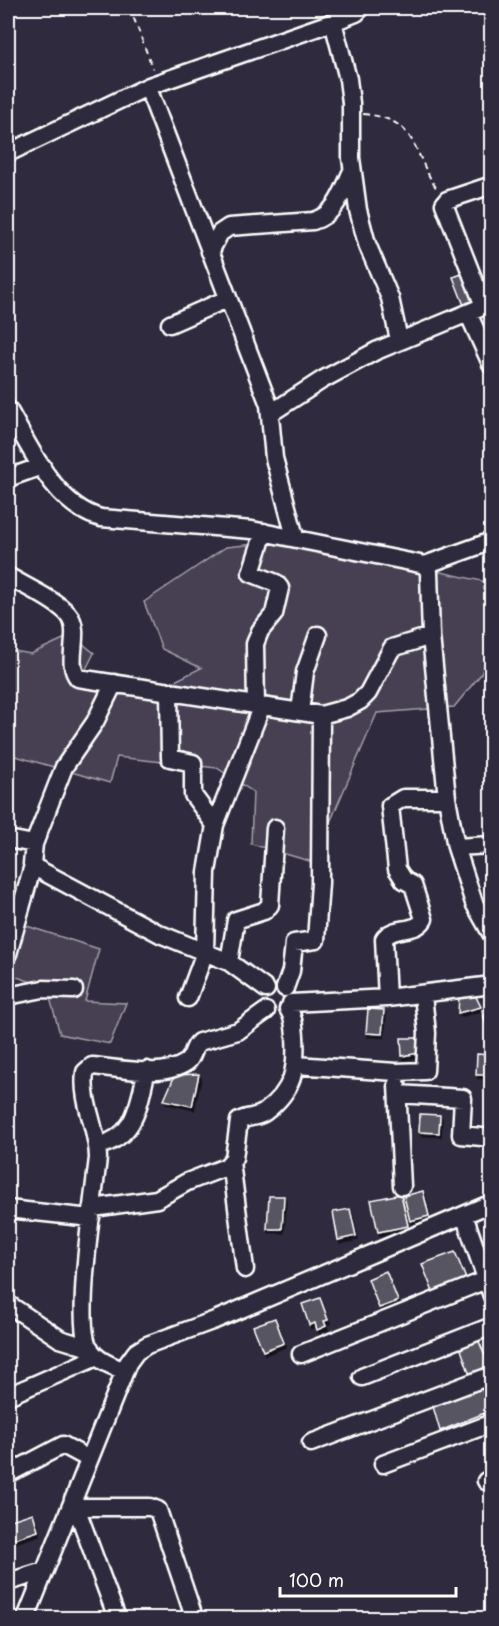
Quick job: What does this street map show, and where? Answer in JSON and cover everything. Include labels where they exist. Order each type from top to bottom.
[{"type":"street","points":[[8,153],[154,85],[333,22],[356,13],[361,8]]},
{"type":"street","points":[[333,22],[348,80],[352,172],[362,227],[390,298],[399,340]]},
{"type":"street","points":[[154,85],[210,252],[271,413],[274,458],[295,537]]},
{"type":"street","points":[[210,252],[220,233],[229,227],[313,221],[326,217],[333,210],[352,172]]},
{"type":"street","points":[[271,413],[322,380],[399,340],[488,305],[445,211],[444,204],[447,200],[492,185]]},
{"type":"street","points":[[170,324],[227,299]]},
{"type":"street","points":[[468,313],[492,366]]},
{"type":"street","points":[[8,409],[42,466],[73,505],[88,515],[101,519],[264,532],[425,565],[492,541]]},
{"type":"street","points":[[8,478],[42,466]]},
{"type":"street","points":[[188,998],[206,952],[207,872],[215,825],[258,707],[254,666],[256,638],[274,614],[280,588],[276,583],[253,575],[250,570],[264,532]]},
{"type":"street","points":[[425,565],[429,572],[430,636],[447,798],[456,847],[474,903],[492,935]]},
{"type":"street","points":[[8,576],[68,614],[74,630],[76,676],[258,707],[321,715],[347,708],[360,701],[368,693],[392,648],[430,636]]},
{"type":"street","points":[[300,712],[305,672],[318,635]]},
{"type":"street","points":[[8,954],[33,866],[34,844],[63,767],[95,722],[114,683]]},
{"type":"street","points":[[169,691],[170,758],[193,763],[193,795],[215,825]]},
{"type":"street","points":[[245,1269],[231,1162],[238,1121],[260,1115],[277,1101],[285,1090],[296,1065],[294,1020],[288,1000],[277,985],[266,989],[261,999],[266,1011],[275,1014],[288,1000],[294,943],[315,940],[320,883],[321,715]]},
{"type":"street","points":[[387,998],[384,939],[391,932],[417,926],[424,919],[413,885],[404,880],[397,869],[390,806],[403,798],[447,798]]},
{"type":"street","points":[[229,962],[236,920],[264,911],[270,905],[275,828]]},
{"type":"street","points":[[8,839],[34,844]]},
{"type":"street","points":[[456,847],[492,845]]},
{"type":"street","points":[[33,866],[117,913],[229,962],[266,989]]},
{"type":"street","points":[[288,1000],[387,998],[492,985]]},
{"type":"street","points":[[8,996],[42,989],[74,990]]},
{"type":"street","points":[[296,1065],[421,1072],[427,1068],[423,995]]},
{"type":"street","points":[[94,1353],[86,1336],[85,1307],[98,1146],[84,1094],[85,1072],[92,1066],[147,1070],[181,1065],[191,1058],[194,1047],[199,1042],[238,1031],[266,1011]]},
{"type":"street","points":[[98,1146],[122,1136],[130,1126],[147,1070]]},
{"type":"street","points":[[396,1072],[402,1186]]},
{"type":"street","points":[[398,1094],[462,1098],[461,1135],[492,1138]]},
{"type":"street","points":[[8,1209],[92,1213],[157,1198],[187,1182],[226,1167],[231,1162]]},
{"type":"street","points":[[26,1618],[125,1371],[136,1352],[147,1345],[224,1316],[492,1203]]},
{"type":"street","points":[[301,1354],[489,1288],[464,1215]]},
{"type":"street","points":[[8,1304],[60,1339],[94,1353],[125,1371]]},
{"type":"street","points":[[362,1377],[492,1326]]},
{"type":"street","points":[[8,1396],[94,1353]]},
{"type":"street","points":[[311,1443],[492,1375]]},
{"type":"street","points":[[383,1464],[492,1424]]},
{"type":"street","points":[[8,1474],[63,1446],[89,1459]]},
{"type":"street","points":[[74,1503],[157,1509],[193,1614]]},
{"type":"street","points":[[74,1503],[117,1618]]},
{"type":"street","points":[[8,1582],[44,1571]]},
{"type":"path","points":[[130,8],[154,85]]},
{"type":"path","points":[[351,113],[397,121],[412,140],[433,184],[447,200]]},
{"type":"shaded area","points":[[296,540],[491,583],[491,650],[481,674],[454,707],[377,713],[313,862],[251,844],[253,792],[217,768],[117,757],[110,783],[8,754],[8,650],[31,654],[72,635],[94,653],[81,679],[167,685],[201,668],[162,649],[144,602],[226,547]]},
{"type":"shaded area","points":[[8,920],[99,949],[85,1001],[126,1003],[110,1044],[60,1034],[47,987],[8,974]]},
{"type":"building","points":[[468,272],[479,303],[465,308],[453,277]]},
{"type":"building","points":[[474,993],[481,1007],[458,1013],[459,996]]},
{"type":"building","points":[[492,1008],[492,1030],[488,1031],[482,1010]]},
{"type":"building","points":[[368,1009],[384,1010],[382,1034],[366,1033]]},
{"type":"building","points":[[401,1038],[417,1038],[419,1053],[402,1056]]},
{"type":"building","points":[[477,1054],[492,1055],[492,1075],[476,1075]]},
{"type":"building","points":[[199,1074],[192,1106],[164,1100],[175,1075]]},
{"type":"building","points":[[420,1114],[440,1115],[439,1133],[419,1132]]},
{"type":"building","points":[[423,1191],[429,1216],[410,1221],[404,1196]]},
{"type":"building","points":[[401,1194],[408,1226],[378,1232],[371,1200]]},
{"type":"building","points":[[269,1196],[284,1196],[282,1229],[267,1229]]},
{"type":"building","points":[[350,1209],[356,1236],[338,1240],[333,1212]]},
{"type":"building","points":[[455,1252],[466,1279],[433,1292],[422,1264]]},
{"type":"building","points":[[386,1271],[398,1301],[379,1308],[368,1279]]},
{"type":"building","points":[[320,1298],[328,1320],[324,1321],[326,1326],[317,1330],[315,1323],[309,1325],[302,1304]]},
{"type":"building","points":[[275,1318],[284,1343],[263,1351],[253,1326]]},
{"type":"building","points":[[477,1337],[490,1367],[470,1375],[459,1344]]},
{"type":"building","points":[[480,1385],[492,1410],[440,1431],[432,1403]]},
{"type":"building","points":[[33,1513],[38,1531],[8,1541],[8,1521]]}]
